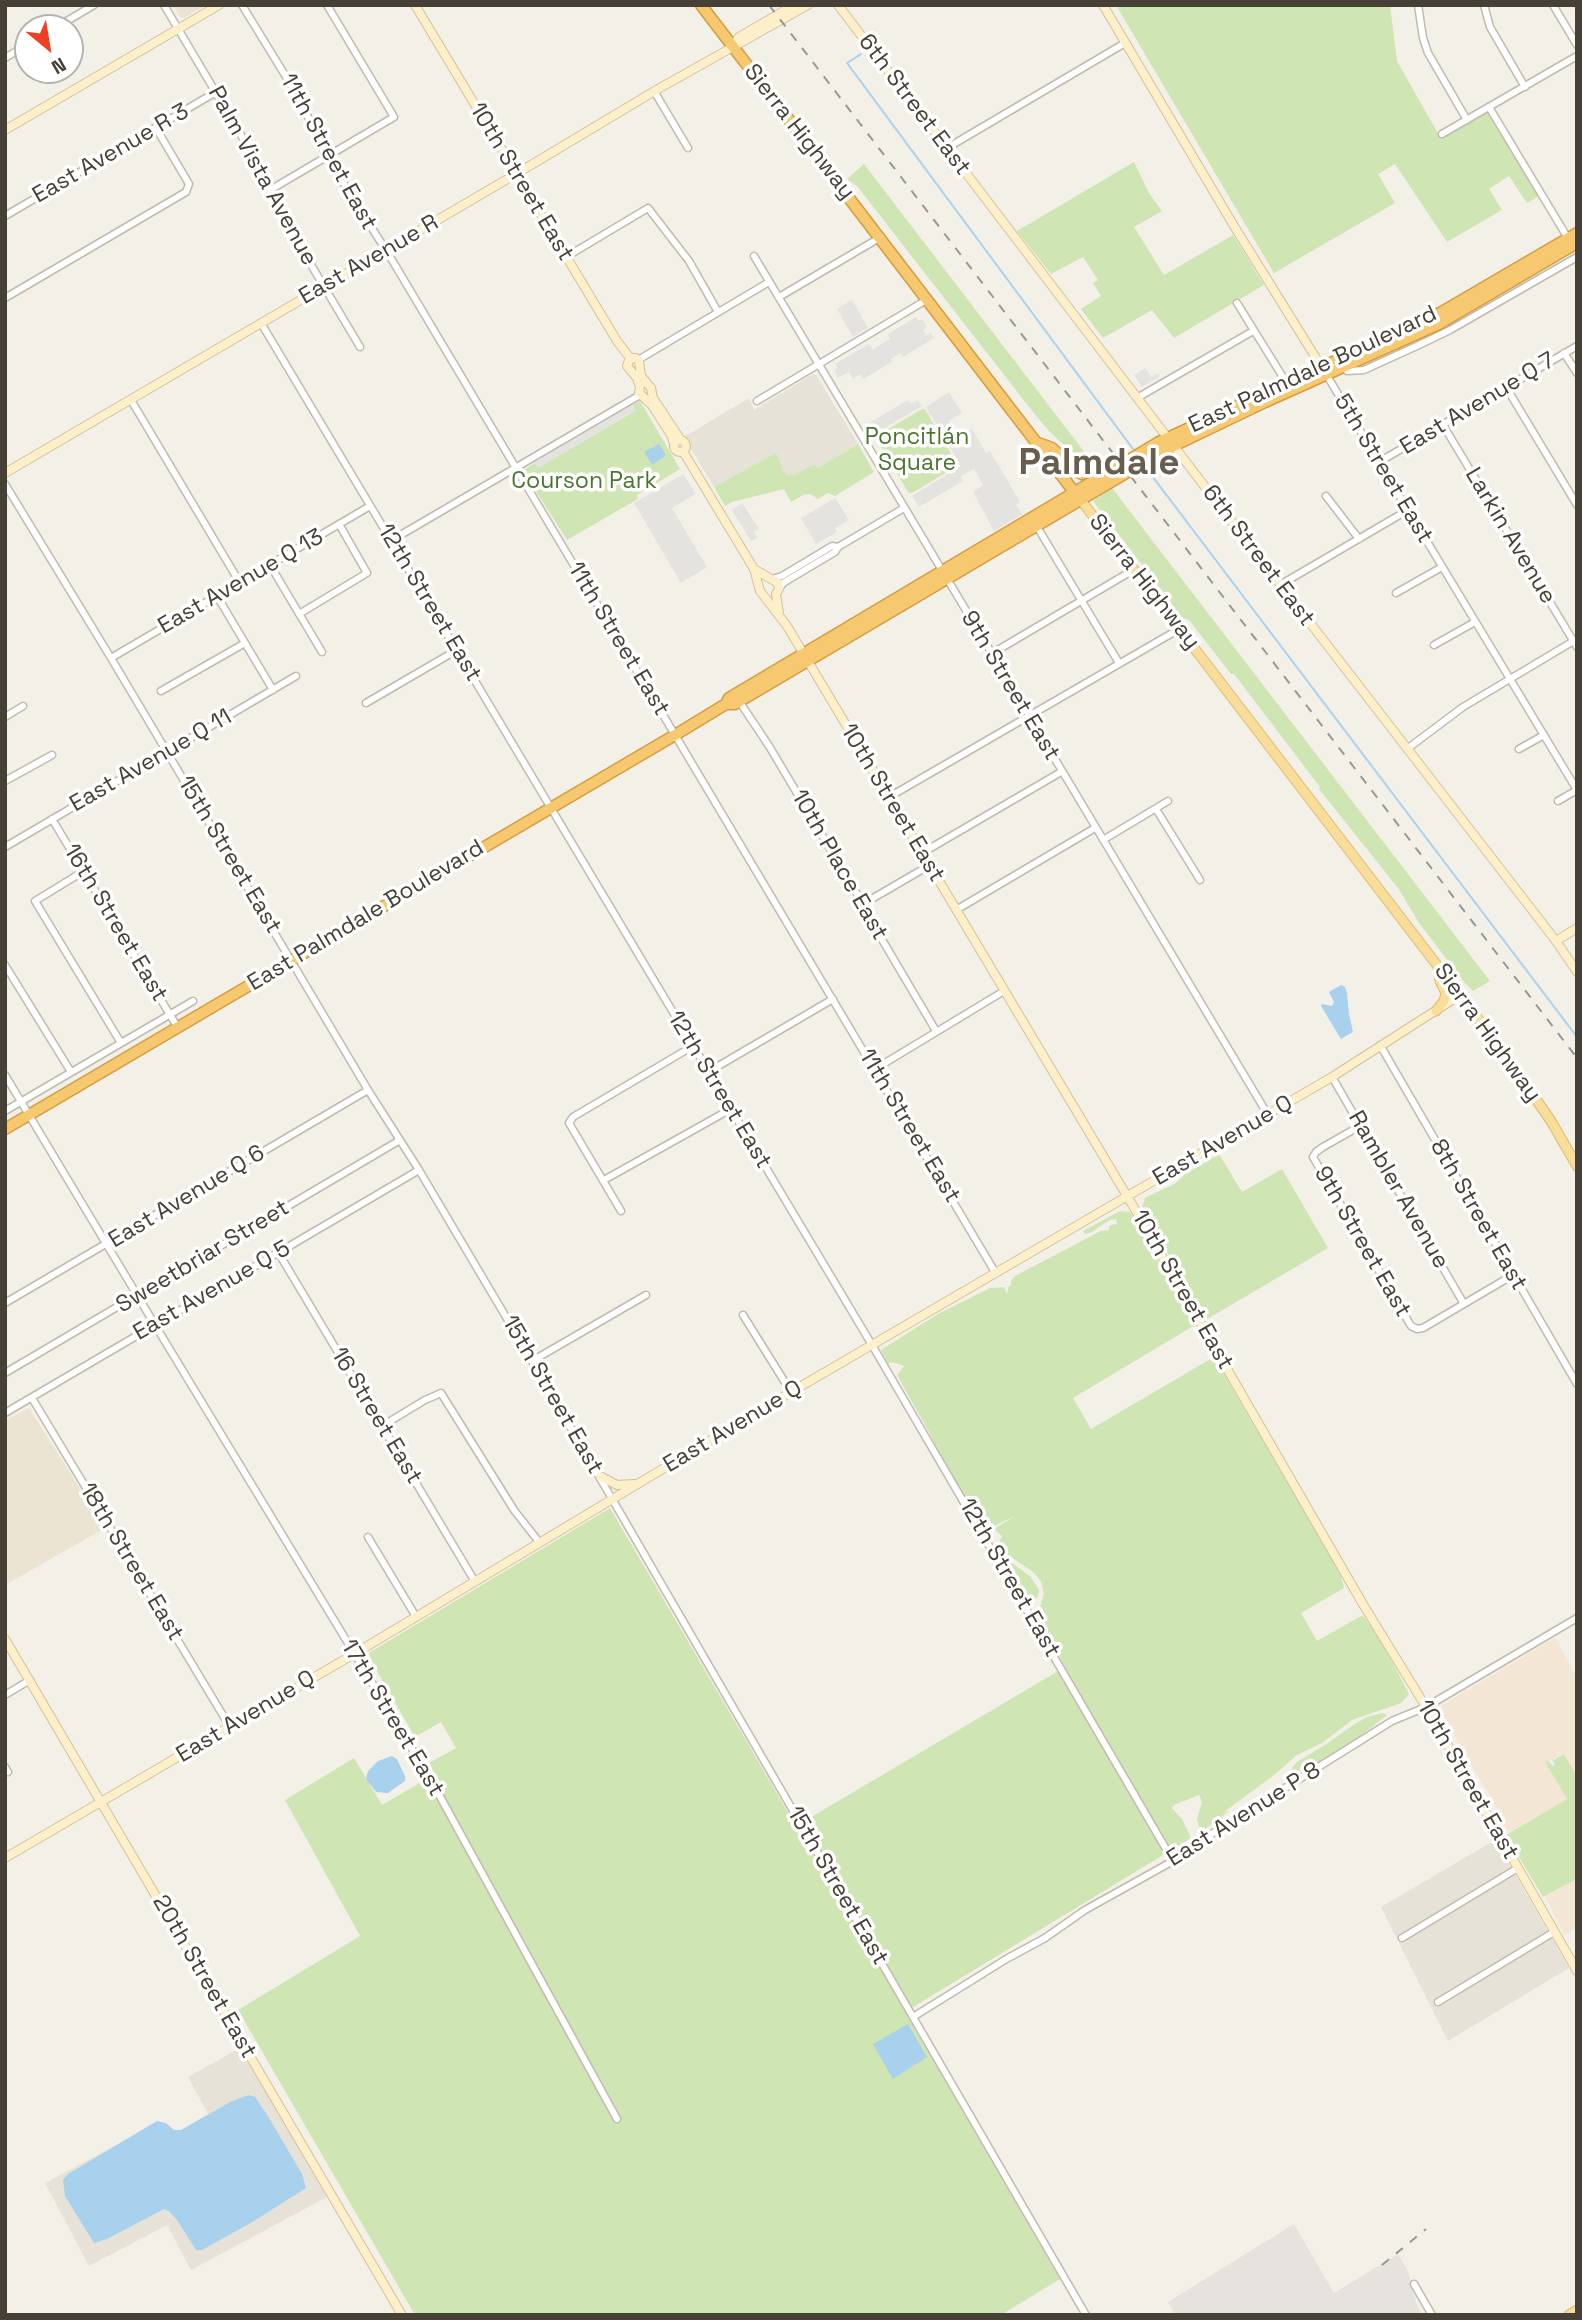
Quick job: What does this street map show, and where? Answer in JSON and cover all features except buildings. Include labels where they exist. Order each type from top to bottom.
[{"type":"highway","name":"Sierra Highway","points":[[701,5],[1077,496]]},
{"type":"highway","name":"East Palmdale Boulevard","points":[[726,704],[729,698],[805,657],[1170,441],[1324,370],[1574,245]]},
{"type":"highway","name":"East Palmdale Boulevard","points":[[945,575],[1036,525],[1117,467],[1286,382],[1343,367],[1439,324],[1574,245]]},
{"type":"highway","points":[[1038,443],[1052,448],[1074,470],[1082,474],[1105,467],[1117,467]]},
{"type":"highway","name":"East Palmdale Boulevard","points":[[5,1129],[726,704],[735,704],[805,657]]},
{"type":"main road","points":[[5,130],[219,5]]},
{"type":"main road","name":"10th Street East","points":[[415,5],[617,341],[634,364],[641,376],[645,392],[677,441],[677,452],[684,453],[754,569],[766,581]]},
{"type":"main road","name":"East Avenue R","points":[[732,46],[740,37],[794,5]]},
{"type":"main road","name":"East Avenue R","points":[[5,472],[654,91],[808,5]]},
{"type":"main road","name":"6th Street East","points":[[838,5],[1280,585],[1556,941],[1577,972]]},
{"type":"main road","name":"5th Street East","points":[[1103,5],[1234,226],[1324,370]]},
{"type":"main road","name":"Sierra Highway","points":[[1077,496],[1461,995],[1527,1084],[1577,1166]]},
{"type":"main road","points":[[766,581],[778,583],[777,592],[771,597],[760,591],[766,581]]},
{"type":"main road","name":"10th Street East","points":[[777,592],[780,614]]},
{"type":"main road","name":"10th Street East","points":[[765,596],[780,614],[1127,1197],[1364,1606],[1426,1707],[1577,1971]]},
{"type":"main road","points":[[1556,941],[1577,928]]},
{"type":"main road","points":[[1436,1011],[1444,1001],[1446,993],[1440,981],[1438,965]]},
{"type":"main road","name":"East Avenue Q","points":[[5,1858],[103,1803],[791,1392],[1268,1115],[1461,995]]},
{"type":"main road","points":[[600,1476],[617,1485],[637,1484]]},
{"type":"main road","name":"20th Street East","points":[[5,1639],[402,2315]]},
{"type":"main road","points":[[1569,2315],[1577,2310]]},
{"type":"street","points":[[79,14],[94,5]]},
{"type":"street","name":"Palm Vista Avenue","points":[[164,5],[261,169],[279,211],[360,347]]},
{"type":"street","name":"11th Street East","points":[[242,5],[299,99],[327,157],[995,1272]]},
{"type":"street","points":[[270,190],[394,117],[327,5]]},
{"type":"street","points":[[1418,5],[1428,53],[1467,120]]},
{"type":"street","points":[[1484,5],[1490,27],[1524,87]]},
{"type":"street","points":[[1553,5],[1577,45]]},
{"type":"street","points":[[947,148],[1125,43]]},
{"type":"street","points":[[1442,134],[1577,55]]},
{"type":"street","points":[[654,91],[688,148]]},
{"type":"street","name":"East Avenue R 3","points":[[5,216],[216,92]]},
{"type":"street","points":[[1489,107],[1574,245]]},
{"type":"street","points":[[5,298],[186,192],[189,184],[156,128]]},
{"type":"street","points":[[566,257],[648,208],[688,261],[718,312]]},
{"type":"street","points":[[779,298],[881,237]]},
{"type":"street","name":"9th Street East","points":[[754,256],[1268,1115]]},
{"type":"street","points":[[634,364],[769,282]]},
{"type":"street","points":[[757,401],[928,299]]},
{"type":"street","points":[[1237,303],[1286,382]]},
{"type":"street","name":"12th Street East","points":[[261,323],[872,1345],[1173,1861]]},
{"type":"street","points":[[1137,398],[1253,331]]},
{"type":"street","name":"East Avenue Q 7","points":[[1379,462],[1577,345]]},
{"type":"street","points":[[1564,353],[1577,373]]},
{"type":"street","name":"5th Street East","points":[[1324,370],[1577,790]]},
{"type":"street","points":[[1506,387],[1577,505]]},
{"type":"street","points":[[392,540],[645,392]]},
{"type":"street","points":[[131,400],[240,583]]},
{"type":"street","name":"Larkin Avenue","points":[[1443,425],[1576,642]]},
{"type":"street","name":"15th Street East","points":[[5,484],[368,1090],[419,1170],[600,1476],[1086,2315]]},
{"type":"street","points":[[1326,496],[1359,539]]},
{"type":"street","name":"East Avenue Q 13","points":[[111,658],[370,506]]},
{"type":"street","points":[[777,592],[783,583],[904,508]]},
{"type":"street","points":[[1280,585],[1408,510]]},
{"type":"street","points":[[299,614],[367,573],[339,524]]},
{"type":"street","points":[[1036,525],[1119,663]]},
{"type":"street","points":[[766,581],[782,576],[832,546],[838,547]]},
{"type":"street","points":[[270,565],[322,652]]},
{"type":"street","points":[[1396,593],[1442,567]]},
{"type":"street","points":[[991,654],[1135,569]]},
{"type":"street","points":[[217,596],[272,690]]},
{"type":"street","points":[[1434,645],[1475,622]]},
{"type":"street","points":[[889,797],[1181,628]]},
{"type":"street","points":[[1407,749],[1463,707],[1576,642]]},
{"type":"street","points":[[161,691],[245,643]]},
{"type":"street","points":[[366,704],[457,650]]},
{"type":"street","name":"East Avenue Q 11","points":[[5,847],[296,676]]},
{"type":"street","name":"10th Place East","points":[[739,701],[863,904],[936,1031]]},
{"type":"street","points":[[5,717],[23,706]]},
{"type":"street","points":[[1519,749],[1544,735]]},
{"type":"street","points":[[5,781],[52,755]]},
{"type":"street","points":[[922,853],[1061,772]]},
{"type":"street","points":[[1558,801],[1577,790]]},
{"type":"street","points":[[1103,841],[1168,801]]},
{"type":"street","points":[[1156,809],[1200,880]]},
{"type":"street","name":"16th Street East","points":[[52,819],[178,1028]]},
{"type":"street","points":[[956,910],[1095,828]]},
{"type":"street","points":[[863,904],[930,865]]},
{"type":"street","points":[[84,872],[35,901],[121,1043]]},
{"type":"street","points":[[5,965],[71,1072]]},
{"type":"street","points":[[875,1069],[1004,991]]},
{"type":"street","points":[[708,1072],[833,999]]},
{"type":"street","points":[[5,1111],[193,1001]]},
{"type":"street","name":"8th Street East","points":[[1380,1045],[1577,1384]]},
{"type":"street","points":[[621,1211],[569,1123],[573,1117],[693,1046]]},
{"type":"street","name":"17th Street East","points":[[5,1075],[430,1780],[617,2119]]},
{"type":"street","name":"Rambler Avenue","points":[[1332,1077],[1464,1304]]},
{"type":"street","name":"East Avenue Q 6","points":[[5,1303],[368,1090]]},
{"type":"street","points":[[604,1180],[730,1109]]},
{"type":"street","name":"9th Street East","points":[[1360,1126],[1316,1152],[1313,1157],[1410,1326],[1423,1328],[1464,1304]]},
{"type":"street","name":"Sweetbriar Street","points":[[5,1373],[400,1140]]},
{"type":"street","name":"East Avenue Q 5","points":[[5,1413],[153,1323],[419,1170]]},
{"type":"street","name":"16 Street East","points":[[278,1252],[474,1580]]},
{"type":"street","points":[[1464,1304],[1513,1275]]},
{"type":"street","points":[[532,1361],[646,1295]]},
{"type":"street","points":[[743,1315],[791,1392]]},
{"type":"street","points":[[382,1426],[441,1393],[514,1510],[539,1542]]},
{"type":"street","name":"18th Street East","points":[[32,1398],[230,1727]]},
{"type":"street","points":[[368,1538],[415,1615]]},
{"type":"street","name":"East Avenue P 8","points":[[913,2017],[1045,1938],[1085,1910],[1173,1861],[1392,1721],[1426,1707],[1577,1618]]},
{"type":"street","points":[[5,1695],[30,1680]]},
{"type":"street","points":[[1402,1938],[1518,1868]]},
{"type":"street","points":[[1438,2002],[1554,1932]]},
{"type":"street","points":[[1414,2284],[1432,2315]]},
{"type":"shaded area","points":[[173,5],[206,5],[184,18],[180,17]]},
{"type":"shaded area","points":[[852,300],[868,328],[853,337],[837,309]]},
{"type":"shaded area","points":[[916,317],[918,321],[922,319],[927,327],[923,330],[926,335],[931,333],[934,338],[903,357],[900,353],[891,359],[892,362],[863,379],[860,374],[853,379],[849,372],[838,378],[834,370],[837,368],[835,364],[869,344],[873,349],[890,339],[888,334]]},
{"type":"shaded area","points":[[1145,368],[1151,377],[1158,373],[1160,376],[1142,387],[1134,375]]},
{"type":"shaded area","points":[[813,374],[858,444],[818,468],[815,464],[793,475],[783,470],[775,454],[714,487],[684,437],[749,398],[754,410]]},
{"type":"shaded area","points":[[949,392],[962,413],[949,421],[958,437],[972,429],[986,453],[990,451],[1020,502],[1016,505],[1022,514],[994,531],[973,492],[983,485],[974,469],[961,476],[963,481],[919,507],[912,496],[961,466],[926,407]]},
{"type":"shaded area","points":[[908,400],[911,404],[918,400],[922,406],[873,435],[867,424]]},
{"type":"shaded area","points":[[633,405],[636,411],[538,468],[535,462]]},
{"type":"shaded area","points":[[683,474],[696,494],[672,508],[707,567],[681,583],[634,503]]},
{"type":"shaded area","points":[[835,498],[849,520],[835,528],[837,532],[816,544],[801,518]]},
{"type":"shaded area","points":[[742,503],[759,529],[754,532],[757,538],[751,541],[732,510]]},
{"type":"shaded area","points":[[29,1408],[105,1528],[5,1585],[5,1421]]},
{"type":"shaded area","points":[[1555,1638],[1577,1677],[1577,1776],[1564,1754],[1545,1762],[1567,1799],[1510,1832],[1506,1831],[1494,1810],[1496,1807],[1440,1710],[1442,1705]]},
{"type":"shaded area","points":[[1495,1840],[1569,1968],[1448,2041],[1381,1907]]},
{"type":"shaded area","points":[[1577,1879],[1577,1928],[1565,1935],[1545,1897]]},
{"type":"shaded area","points":[[243,2046],[327,2197],[191,2270],[167,2225],[89,2266],[45,2183],[159,2122],[176,2133],[208,2114],[188,2077]]},
{"type":"shaded area","points":[[1294,2224],[1334,2293],[1398,2254],[1408,2271],[1416,2303],[1423,2315],[1175,2315],[1168,2302]]},
{"type":"green space","points":[[1116,5],[1390,5],[1397,61],[1440,137],[1487,112],[1539,196],[1527,203],[1509,176],[1489,189],[1502,210],[1447,242],[1395,164],[1378,174],[1395,203],[1274,273]]},
{"type":"green space","points":[[1134,162],[1149,193],[1162,211],[1134,227],[1164,275],[1233,235],[1264,285],[1174,338],[1152,310],[1103,338],[1081,309],[1101,296],[1093,283],[1098,280],[1083,257],[1051,274],[1017,231]]},
{"type":"green space","points":[[864,164],[1095,466],[1088,469],[1078,467],[1067,448],[1033,412],[857,186],[847,179]]},
{"type":"green space","name":"Courson Park","points":[[640,401],[680,469],[637,495],[638,499],[567,540],[525,474],[525,469]]},
{"type":"green space","name":"Poncitlán Square","points":[[925,409],[957,466],[912,493],[908,492],[876,438]]},
{"type":"green space","points":[[858,444],[874,472],[835,496],[828,493],[818,499],[810,494],[791,502],[784,489],[725,506],[714,487],[776,453],[783,470],[793,475],[815,464],[818,468]]},
{"type":"green space","points":[[1112,488],[1490,981],[1473,991],[1465,983],[1419,923],[1398,888],[1319,789],[1234,674],[1231,674],[1189,620],[1180,617],[1093,501]]},
{"type":"green space","points":[[1219,1154],[1242,1192],[1282,1169],[1328,1248],[1209,1318],[1203,1317],[1142,1207],[1145,1198],[1176,1183],[1184,1175]]},
{"type":"green space","points":[[1120,1211],[1130,1212],[1195,1325],[1073,1398],[1091,1429],[1214,1357],[1340,1573],[1344,1588],[1301,1613],[1317,1641],[1361,1616],[1364,1617],[1384,1646],[1409,1694],[1401,1703],[1352,1720],[1322,1743],[1297,1755],[1204,1830],[1200,1829],[1197,1819],[1202,1802],[1199,1795],[1174,1805],[1172,1808],[1182,1819],[1191,1838],[905,2012],[1060,2279],[1001,2315],[415,2315],[238,2010],[360,1936],[285,1800],[354,1758],[382,1805],[435,1774],[429,1763],[456,1748],[441,1722],[415,1737],[367,1654],[610,1508],[796,1826],[1065,1667],[1038,1613],[1044,1594],[1041,1581],[1032,1571],[997,1548],[1002,1536],[994,1529],[1015,1516],[992,1527],[980,1524],[897,1375],[904,1366],[889,1362],[889,1365],[881,1350],[938,1314],[990,1288],[1004,1287],[1007,1294],[1015,1276],[1101,1231],[1109,1230],[1111,1225],[1117,1224],[1116,1219],[1090,1233],[1085,1234],[1083,1231]]},
{"type":"green space","points":[[998,1553],[1030,1576],[1039,1590],[1035,1600],[1029,1600],[1009,1574]]},
{"type":"green space","points":[[1383,1713],[1387,1715],[1330,1757],[1305,1770],[1292,1772],[1297,1762],[1353,1725],[1367,1717]]},
{"type":"green space","points":[[1564,1754],[1577,1776],[1577,1879],[1543,1897],[1506,1835],[1567,1799],[1545,1762],[1548,1760],[1553,1766],[1555,1764],[1551,1758],[1554,1760]]},
{"type":"water","points":[[659,444],[666,455],[652,465],[644,452]]},
{"type":"water","points":[[1341,985],[1347,993],[1353,1032],[1341,1039],[1321,1006],[1332,1006],[1334,1002],[1329,992]]},
{"type":"water","points":[[392,1756],[397,1759],[405,1781],[388,1793],[376,1792],[366,1779],[368,1771],[378,1761]]},
{"type":"water","points":[[908,2024],[927,2057],[893,2079],[873,2044]]},
{"type":"water","points":[[249,2095],[255,2097],[266,2113],[302,2174],[306,2188],[202,2250],[196,2250],[177,2220],[164,2209],[94,2243],[65,2196],[63,2180],[68,2174],[157,2121],[166,2123],[174,2130],[181,2130],[232,2101]]},
{"type":"waterway","points":[[861,54],[847,63],[1133,449]]},
{"type":"waterway","points":[[1146,468],[1577,1037]]},
{"type":"railway","points":[[769,5],[1577,1058]]},
{"type":"railway","points":[[1382,2265],[1426,2229]]},
{"type":"district","name":"Palmdale","points":[[1099,464]]}]
